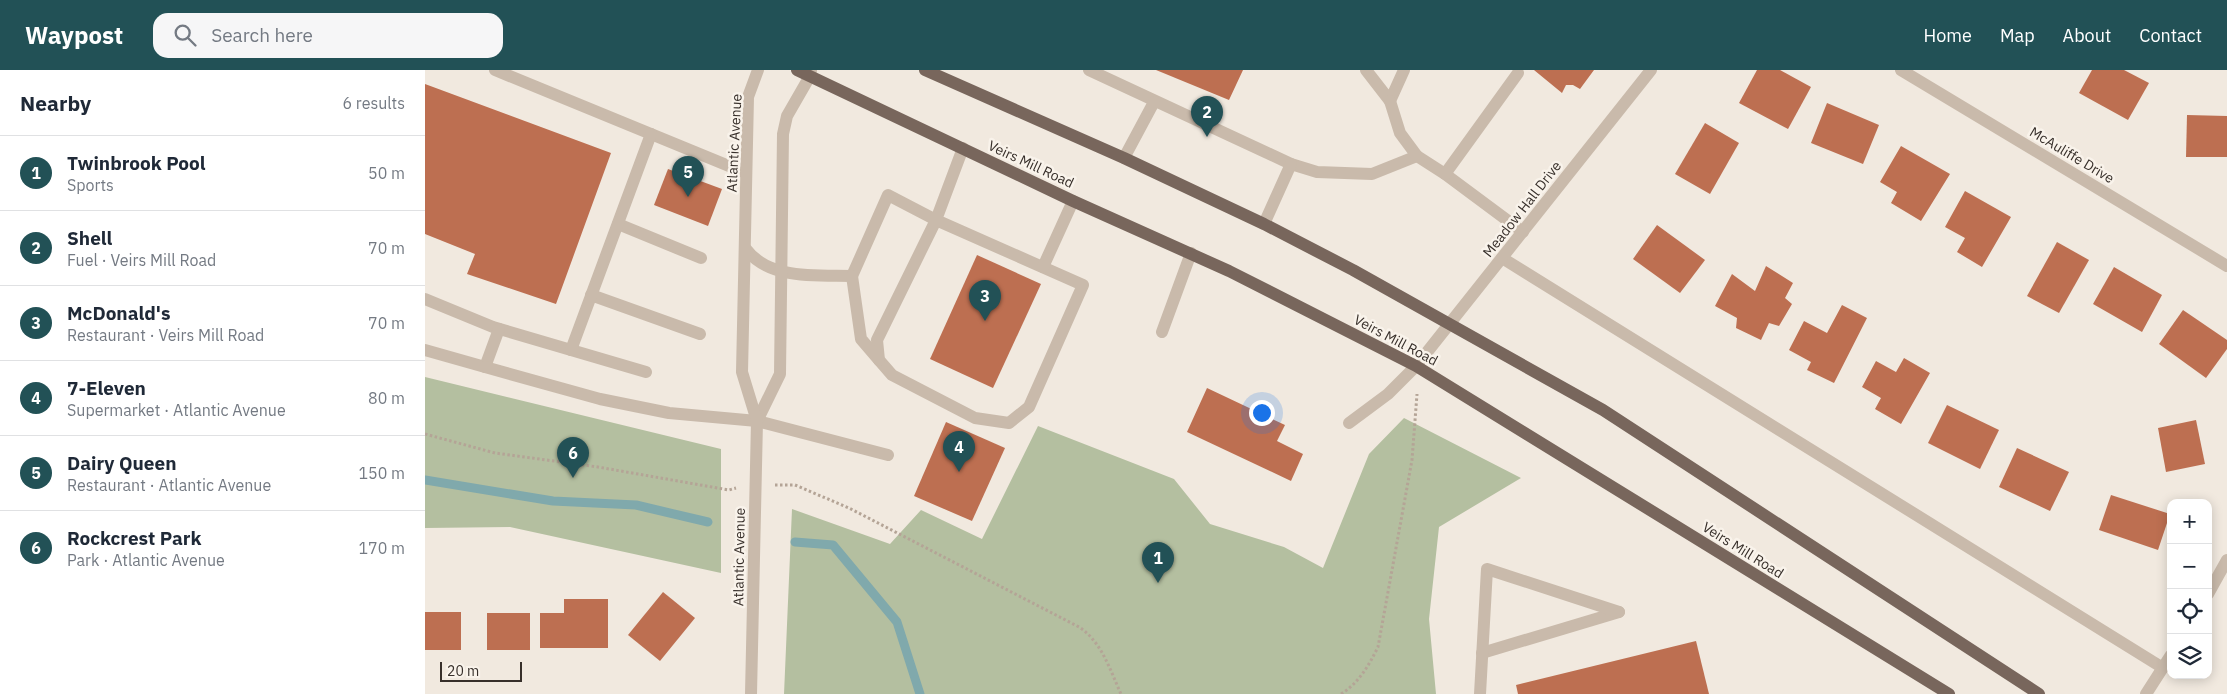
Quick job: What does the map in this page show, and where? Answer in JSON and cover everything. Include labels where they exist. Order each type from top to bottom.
[{"type":"main road","name":"Veirs Mill Road","points":[[797,70],[810,73],[1073,201],[1191,253],[1417,366],[1949,694]]},
{"type":"main road","points":[[925,70],[1124,158],[1263,224],[1353,270],[1603,410],[2039,694]]},
{"type":"street","points":[[495,70],[746,173]]},
{"type":"street","name":"Atlantic Avenue","points":[[751,694],[757,421],[742,372],[748,97],[758,70]]},
{"type":"street","points":[[1089,70],[1154,102],[1291,164],[1317,172],[1373,174],[1417,156]]},
{"type":"street","points":[[1366,70],[1389,101],[1400,134],[1417,156],[1445,174],[1523,232]]},
{"type":"street","points":[[1389,101],[1404,70]]},
{"type":"street","name":"Meadow Hall Drive","points":[[1349,423],[1388,394],[1417,366],[1651,70]]},
{"type":"street","name":"McAuliffe Drive","points":[[1901,70],[2227,266]]},
{"type":"street","name":"Atlantic Avenue","points":[[757,421],[780,374],[783,134],[787,116],[810,73]]},
{"type":"street","points":[[1445,174],[1518,73]]},
{"type":"street","points":[[1124,158],[1154,102]]},
{"type":"street","points":[[571,350],[651,134]]},
{"type":"street","points":[[879,360],[877,340],[936,220],[963,148]]},
{"type":"street","points":[[1263,224],[1291,164]]},
{"type":"street","points":[[888,195],[936,220],[1043,267],[1083,285],[1029,407],[1009,423],[975,418],[892,375],[861,339],[852,276],[888,195]]},
{"type":"street","points":[[1043,267],[1073,201]]},
{"type":"street","points":[[618,224],[701,258]]},
{"type":"street","points":[[746,249],[752,257],[762,264],[780,271],[799,274],[852,276]]},
{"type":"street","points":[[1162,332],[1191,253]]},
{"type":"street","points":[[1502,258],[2163,668]]},
{"type":"street","points":[[591,295],[700,334]]},
{"type":"street","points":[[425,299],[499,329],[646,372]]},
{"type":"street","points":[[485,367],[499,329]]},
{"type":"street","points":[[425,350],[600,399],[669,413],[757,421],[888,455]]},
{"type":"street","points":[[2211,589],[2227,560]]},
{"type":"street","points":[[1480,694],[1482,653],[1487,569],[1619,612],[1482,653]]},
{"type":"street","points":[[2146,694],[2167,662]]},
{"type":"path","points":[[1341,694],[1359,678],[1370,664],[1380,639],[1411,460],[1417,400],[1417,366]]},
{"type":"path","points":[[425,434],[495,453],[598,467],[729,490],[756,485],[795,485],[849,508],[1091,635],[1099,647],[1121,694]]},
{"type":"green space","points":[[425,377],[721,449],[721,573],[510,527],[425,528]]},
{"type":"green space","points":[[1404,418],[1521,478],[1439,527],[1429,619],[1436,694],[784,694],[792,509],[890,544],[921,510],[982,539],[1038,426],[1174,479],[1210,524],[1284,547],[1323,568],[1369,454]]},
{"type":"building","points":[[1156,70],[1243,70],[1229,100]]},
{"type":"building","points":[[1534,70],[1594,70],[1580,89],[1573,85],[1566,85],[1562,93]]},
{"type":"building","points":[[1757,70],[1780,70],[1811,87],[1788,129],[1739,103]]},
{"type":"building","points":[[2092,70],[2124,70],[2149,83],[2128,120],[2079,93]]},
{"type":"building","points":[[425,84],[611,153],[556,304],[467,274],[475,254],[425,234]]},
{"type":"building","points":[[1827,103],[1879,125],[1863,164],[1811,143]]},
{"type":"building","points":[[2187,115],[2227,116],[2227,157],[2186,157]]},
{"type":"building","points":[[1705,123],[1739,143],[1710,194],[1675,174]]},
{"type":"building","points":[[1901,146],[1950,174],[1921,221],[1891,203],[1897,192],[1880,182]]},
{"type":"building","points":[[668,169],[722,189],[708,226],[654,205]]},
{"type":"building","points":[[1965,191],[2011,217],[1982,267],[1957,252],[1965,238],[1945,227]]},
{"type":"building","points":[[1657,225],[1705,260],[1680,293],[1633,259]]},
{"type":"building","points":[[2057,242],[2089,260],[2059,313],[2027,296]]},
{"type":"building","points":[[977,255],[1041,284],[993,388],[930,359]]},
{"type":"building","points":[[1766,266],[1793,283],[1785,298],[1792,304],[1779,326],[1769,323],[1761,340],[1736,328],[1737,318],[1715,306],[1732,274],[1755,291]]},
{"type":"building","points":[[2114,267],[2162,295],[2142,332],[2093,304]]},
{"type":"building","points":[[1842,305],[1867,318],[1834,383],[1807,370],[1811,362],[1789,350],[1804,321],[1827,333]]},
{"type":"building","points":[[2183,310],[2227,340],[2227,349],[2206,378],[2159,344]]},
{"type":"building","points":[[1904,358],[1930,373],[1901,424],[1875,409],[1881,398],[1862,387],[1876,361],[1896,372]]},
{"type":"building","points":[[1207,388],[1285,425],[1277,441],[1303,454],[1291,481],[1187,432]]},
{"type":"building","points":[[1947,405],[1999,430],[1980,469],[1928,443]]},
{"type":"building","points":[[2196,420],[2205,464],[2166,472],[2158,428]]},
{"type":"building","points":[[946,422],[1005,448],[972,521],[914,496]]},
{"type":"building","points":[[2017,448],[2069,472],[2050,511],[1999,487]]},
{"type":"building","points":[[2111,495],[2167,513],[2167,523],[2158,550],[2099,530]]},
{"type":"building","points":[[663,592],[695,618],[660,661],[628,635]]},
{"type":"building","points":[[564,599],[608,599],[608,648],[540,648],[540,613],[564,613]]},
{"type":"building","points":[[425,612],[461,612],[461,650],[425,650]]},
{"type":"building","points":[[487,613],[530,613],[530,650],[487,650]]},
{"type":"building","points":[[1696,641],[1709,694],[1518,694],[1516,685]]},
{"type":"waterway","points":[[425,480],[553,501],[636,505],[708,522]]},
{"type":"waterway","points":[[795,542],[833,545],[897,622],[920,694]]},
{"type":"place","name":"Shell","points":[[1207,137]]},
{"type":"place","name":"Dairy Queen","points":[[688,197]]},
{"type":"place","name":"McDonald's","points":[[985,321]]},
{"type":"place","name":"7-Eleven","points":[[959,472]]},
{"type":"place","name":"Rockcrest Park","points":[[573,478]]},
{"type":"place","name":"Twinbrook Pool","points":[[1158,583]]}]
